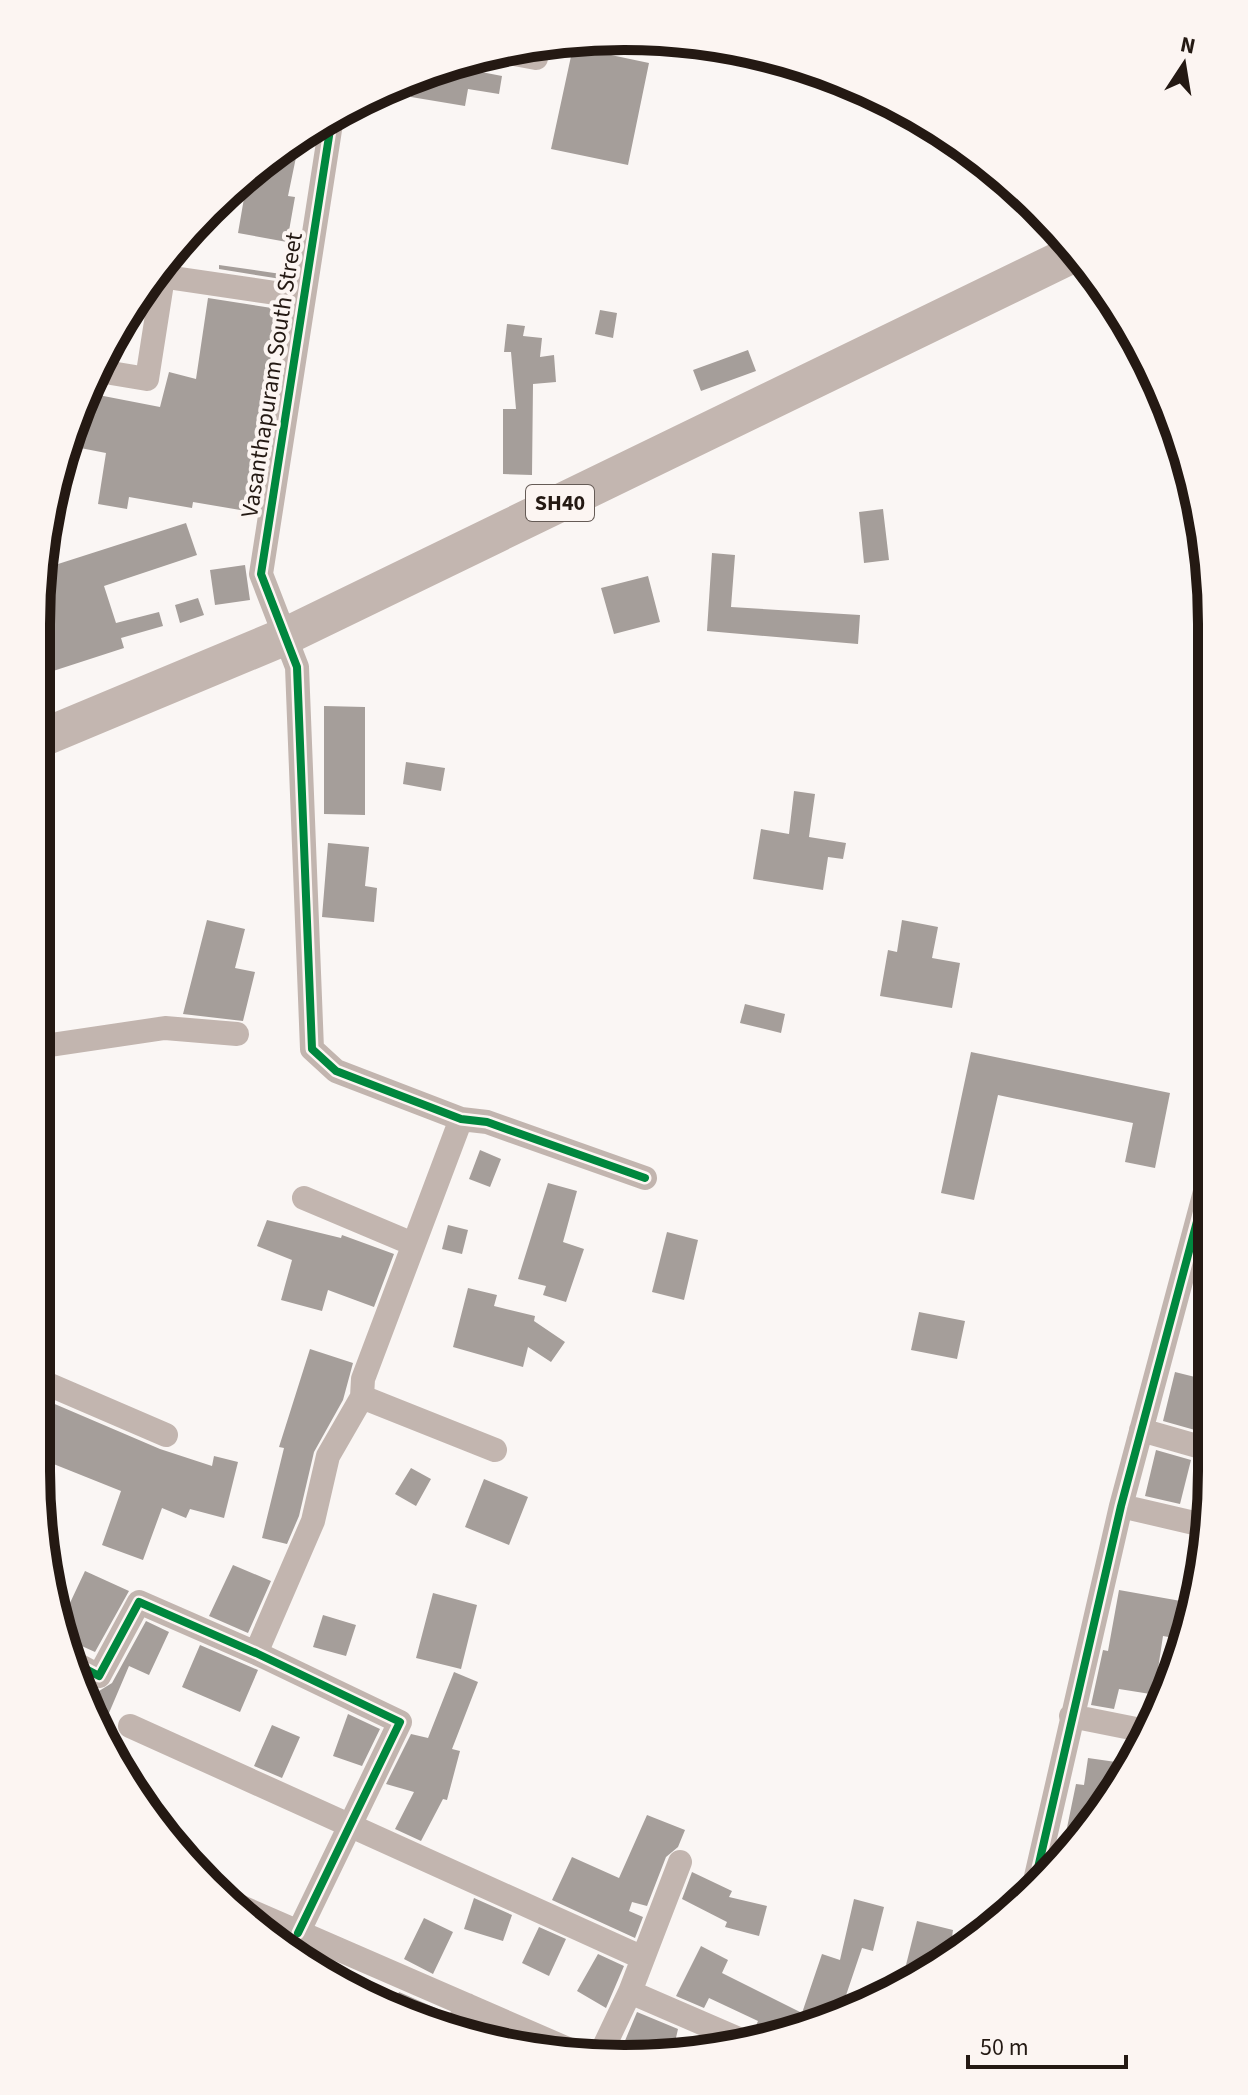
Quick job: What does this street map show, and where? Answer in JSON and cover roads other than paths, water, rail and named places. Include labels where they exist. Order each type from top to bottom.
[{"type":"main road","name":"SH40","points":[[50,735],[286,636],[1065,258]]},
{"type":"street","name":"Vasanthapuram South Street","points":[[330,132],[261,574],[297,667],[312,1049],[336,1071],[461,1119],[487,1122],[645,1178]]},
{"type":"street","points":[[167,277],[303,297]]},
{"type":"street","points":[[108,372],[147,379],[156,292]]},
{"type":"street","points":[[50,1045],[165,1028],[237,1034]]},
{"type":"street","points":[[256,1653],[313,1521],[328,1456],[362,1397],[363,1379],[461,1119]]},
{"type":"street","points":[[304,1198],[413,1244]]},
{"type":"street","points":[[1038,1869],[1121,1506],[1198,1217]]},
{"type":"street","points":[[50,1385],[166,1435]]},
{"type":"street","points":[[362,1397],[495,1450]]},
{"type":"street","points":[[1141,1430],[1198,1446]]},
{"type":"street","points":[[1121,1506],[1195,1523]]},
{"type":"street","points":[[85,1669],[99,1676],[139,1602],[256,1653],[400,1722],[298,1933]]},
{"type":"street","points":[[1071,1716],[1134,1735]]},
{"type":"street","points":[[130,1726],[643,1958]]},
{"type":"street","points":[[605,2044],[630,1992],[680,1862]]},
{"type":"street","points":[[265,1918],[546,2040]]},
{"type":"street","points":[[630,1992],[730,2035]]},
{"type":"street","points":[[460,2021],[467,2005]]}]
